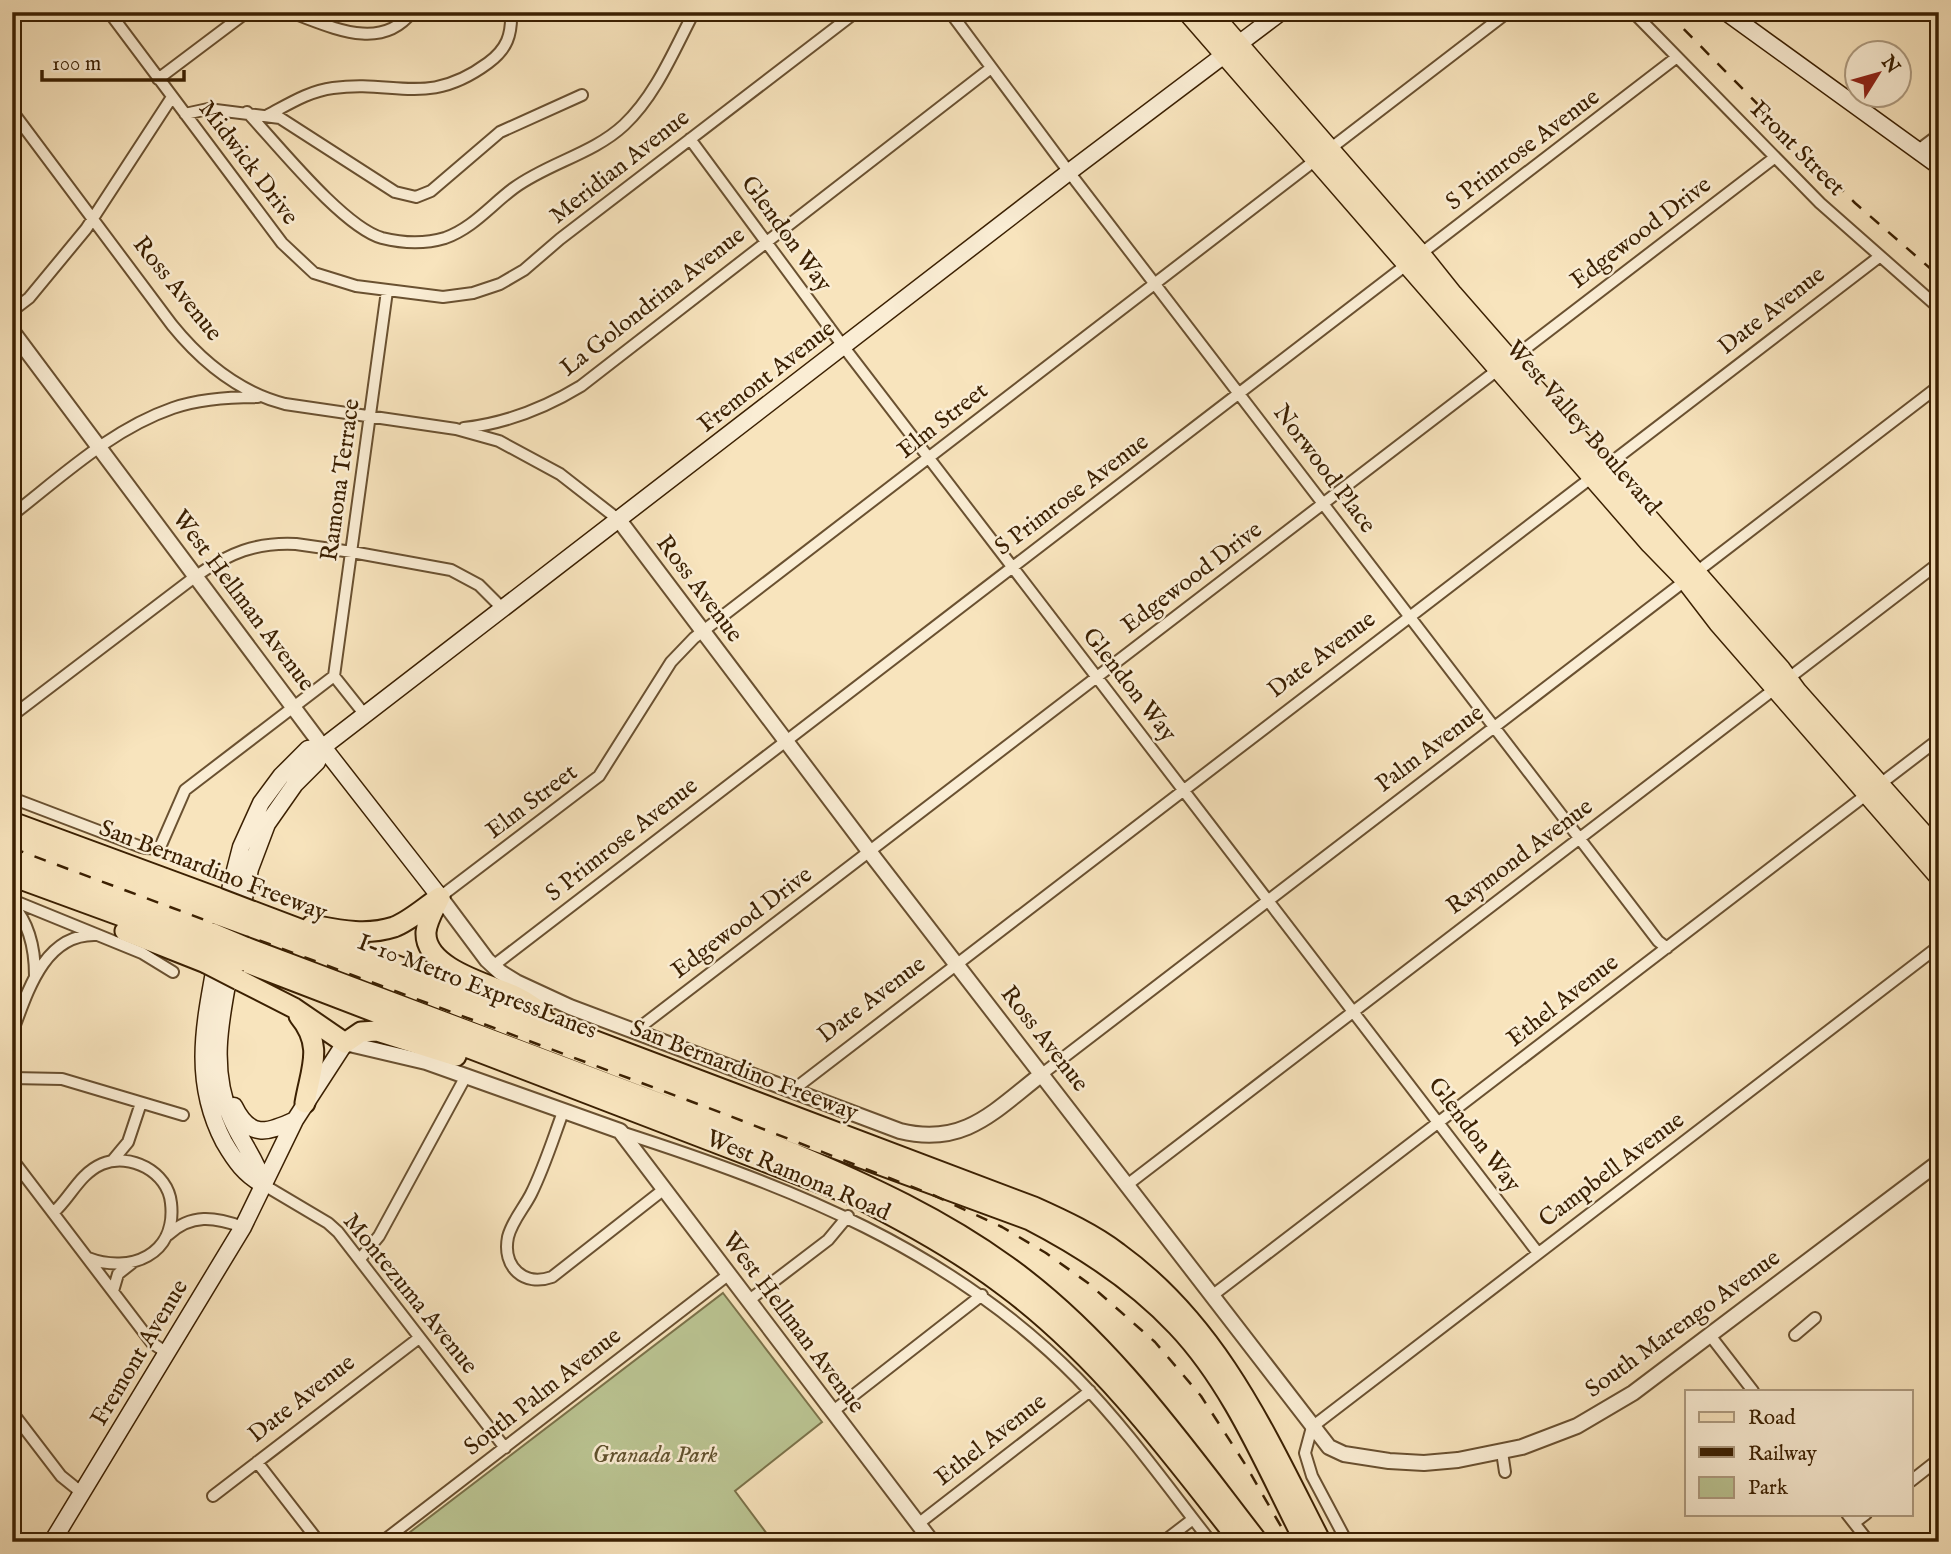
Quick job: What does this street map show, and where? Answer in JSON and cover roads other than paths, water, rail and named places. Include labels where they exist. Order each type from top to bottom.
[{"type":"highway","name":"San Bernardino Freeway","points":[[12,822],[129,866],[212,931],[242,963],[852,1195],[907,1223],[958,1253],[1018,1297],[1113,1385],[1240,1542]]},
{"type":"highway","name":"I-10 Metro ExpressLanes","points":[[12,840],[79,864],[212,931]]},
{"type":"highway","name":"I-10 Metro ExpressLanes","points":[[12,857],[212,931],[255,918],[758,1120],[1030,1220],[1064,1238],[1096,1257],[1138,1289],[1178,1327],[1212,1370],[1235,1407],[1305,1542]]},
{"type":"highway","points":[[79,864],[129,866]]},
{"type":"highway","name":"San Bernardino Freeway","points":[[21,879],[212,931]]},
{"type":"highway","points":[[255,918],[353,932],[374,932],[396,926],[440,897]]},
{"type":"highway","points":[[440,897],[426,932],[429,946],[436,957],[466,976],[517,997],[571,1032]]},
{"type":"highway","name":"San Bernardino Freeway","points":[[255,918],[571,1032],[1034,1207],[1071,1224],[1117,1251],[1168,1295],[1223,1360],[1246,1396],[1321,1542]]},
{"type":"highway","points":[[242,963],[304,1023],[314,1049],[314,1066],[305,1102]]},
{"type":"highway","name":"I-10 Metro ExpressLanes","points":[[242,963],[369,992],[838,1172],[934,1220],[1007,1266],[1102,1350],[1142,1395],[1258,1542]]},
{"type":"highway","points":[[369,992],[421,1029]]},
{"type":"highway","points":[[288,1005],[345,1043],[361,1032],[377,1031],[650,1118]]},
{"type":"highway","points":[[958,1253],[1007,1266]]},
{"type":"main road","name":"West Valley Boulevard","points":[[1187,12],[1232,49],[1414,259],[1452,294],[1505,363],[1782,683],[1797,691],[1939,877]]},
{"type":"main road","name":"West Valley Boulevard","points":[[1211,12],[1232,49]]},
{"type":"main road","name":"Fremont Avenue","points":[[264,1185],[244,1172],[228,1148],[212,1115],[203,1077],[203,1035],[236,860],[261,803],[281,776],[308,749],[323,747],[1069,172],[1281,12]]},
{"type":"main road","points":[[1726,12],[1939,166]]},
{"type":"main road","name":"Fremont Avenue","points":[[52,1542],[243,1227],[264,1185],[255,1160],[230,1115],[219,1073],[220,1024],[247,883],[262,834],[295,784],[317,762],[323,747]]},
{"type":"main road","name":"West Hellman Avenue","points":[[323,747],[440,897]]},
{"type":"main road","name":"West Valley Boulevard","points":[[1874,790],[1939,851]]},
{"type":"main road","points":[[264,1185],[305,1102],[345,1043]]},
{"type":"main road","points":[[219,1073],[241,1119],[253,1129],[272,1130],[295,1120]]},
{"type":"street","name":"Midwick Drive","points":[[109,12],[282,243],[314,273],[356,286],[387,291]]},
{"type":"street","points":[[158,79],[247,12]]},
{"type":"street","points":[[290,12],[347,33],[362,35],[379,34],[393,29],[406,21],[412,12]]},
{"type":"street","points":[[268,115],[324,89],[355,86],[415,91],[461,80],[494,59],[507,45],[511,33],[511,12]]},
{"type":"street","points":[[247,112],[342,213],[360,228],[401,242],[443,238],[461,231],[477,220],[529,178],[607,139],[625,125],[652,91],[694,12]]},
{"type":"street","name":"Meridian Avenue","points":[[387,291],[443,297],[473,293],[500,284],[524,270],[560,239],[856,12]]},
{"type":"street","name":"Norwood Place","points":[[950,12],[1069,172],[1658,941],[1667,948]]},
{"type":"street","name":"Elm Street","points":[[440,897],[599,776],[671,662],[703,632],[1508,12]]},
{"type":"street","name":"Front Street","points":[[1633,12],[1774,158],[1879,257],[1939,308]]},
{"type":"street","name":"S Primrose Avenue","points":[[493,967],[1677,57]]},
{"type":"street","name":"La Golondrina Avenue","points":[[456,429],[484,426],[522,415],[562,398],[581,386],[991,68]]},
{"type":"street","points":[[185,114],[208,109],[247,112],[287,120],[396,192],[416,197],[438,186],[500,132],[582,95]]},
{"type":"street","points":[[12,311],[29,298],[86,229],[173,97]]},
{"type":"street","name":"Ross Avenue","points":[[12,111],[172,325],[231,382],[260,397],[297,406],[456,429],[499,441],[533,458],[588,494],[619,520],[1312,1427]]},
{"type":"street","points":[[1919,152],[1939,137]]},
{"type":"street","name":"Glendon Way","points":[[690,139],[929,458],[1538,1253]]},
{"type":"street","name":"Edgewood Drive","points":[[635,1031],[1774,158]]},
{"type":"street","name":"Date Avenue","points":[[793,1090],[1879,257]]},
{"type":"street","name":"Ramona Terrace","points":[[334,676],[387,291]]},
{"type":"street","name":"West Hellman Avenue","points":[[12,331],[323,747]]},
{"type":"street","name":"Palm Avenue","points":[[793,1090],[900,1131],[920,1136],[942,1136],[973,1125],[1939,386]]},
{"type":"street","points":[[12,515],[127,429],[171,409],[217,399],[260,397]]},
{"type":"street","points":[[12,716],[196,576],[232,553],[262,544],[296,544],[451,570],[480,585],[503,609]]},
{"type":"street","name":"Raymond Avenue","points":[[1127,1185],[1939,564]]},
{"type":"street","points":[[12,798],[141,847],[155,848],[161,845],[185,790],[334,676],[365,715]]},
{"type":"street","name":"Ethel Avenue","points":[[1213,1295],[1939,739]]},
{"type":"street","points":[[440,897],[493,967],[516,982],[570,1007],[793,1090]]},
{"type":"street","points":[[12,902],[142,953],[173,972]]},
{"type":"street","points":[[12,902],[27,925],[34,976]]},
{"type":"street","points":[[12,1033],[34,976],[52,953],[86,935],[98,935]]},
{"type":"street","name":"Campbell Avenue","points":[[1312,1427],[1939,946]]},
{"type":"street","name":"West Ramona Road","points":[[345,1043],[404,1056],[678,1150],[848,1216],[923,1257],[982,1295],[1022,1327],[1090,1391],[1211,1542]]},
{"type":"street","points":[[360,1259],[379,1236],[466,1076]]},
{"type":"street","points":[[12,1078],[62,1079],[183,1115]]},
{"type":"street","points":[[53,1213],[87,1173],[113,1160],[128,1142],[141,1102]]},
{"type":"street","points":[[563,1112],[531,1194],[508,1237],[508,1260],[513,1270],[521,1277],[542,1281],[552,1277],[663,1190]]},
{"type":"street","name":"West Hellman Avenue","points":[[620,1131],[932,1542]]},
{"type":"street","points":[[128,1142],[137,1162]]},
{"type":"street","points":[[12,1159],[152,1343],[167,1353]]},
{"type":"street","points":[[113,1160],[137,1162],[147,1167],[164,1185],[171,1201],[182,1213],[193,1219]]},
{"type":"street","name":"South Marengo Avenue","points":[[1312,1427],[1329,1447],[1344,1454],[1424,1462],[1458,1460],[1502,1452],[1545,1439],[1601,1414],[1633,1393],[1939,1162]]},
{"type":"street","name":"Montezuma Avenue","points":[[264,1185],[328,1223],[360,1259],[505,1448]]},
{"type":"street","points":[[40,1196],[59,1198],[71,1192]]},
{"type":"street","points":[[168,1235],[172,1217],[171,1201]]},
{"type":"street","points":[[748,1301],[828,1240],[848,1216]]},
{"type":"street","points":[[113,1291],[118,1274],[133,1262],[154,1252],[176,1227],[193,1219],[219,1218],[243,1227]]},
{"type":"street","points":[[88,1258],[109,1264],[133,1262]]},
{"type":"street","name":"South Palm Avenue","points":[[382,1542],[728,1275]]},
{"type":"street","points":[[832,1412],[982,1295]]},
{"type":"street","points":[[1795,1335],[1815,1318]]},
{"type":"street","points":[[1709,1334],[1752,1390]]},
{"type":"street","name":"Date Avenue","points":[[213,1496],[419,1338]]},
{"type":"street","name":"Ethel Avenue","points":[[918,1524],[1090,1391]]},
{"type":"street","points":[[12,1412],[61,1476],[82,1493]]},
{"type":"street","points":[[1312,1427],[1304,1453],[1312,1476],[1347,1542]]},
{"type":"street","points":[[1502,1452],[1505,1472]]},
{"type":"street","points":[[1912,1479],[1939,1459]]},
{"type":"street","points":[[257,1462],[319,1542]]},
{"type":"street","points":[[1163,1542],[1193,1518]]},
{"type":"street","points":[[1851,1518],[1869,1542]]},
{"type":"railway","points":[[1667,12],[1855,203],[1939,276]]},
{"type":"railway","points":[[12,848],[722,1113],[933,1195],[1002,1227],[1046,1253],[1088,1283],[1155,1342],[1201,1396],[1245,1464],[1290,1542]]},
{"type":"park label","name":"Granada Park","points":[[655,1455]]}]
